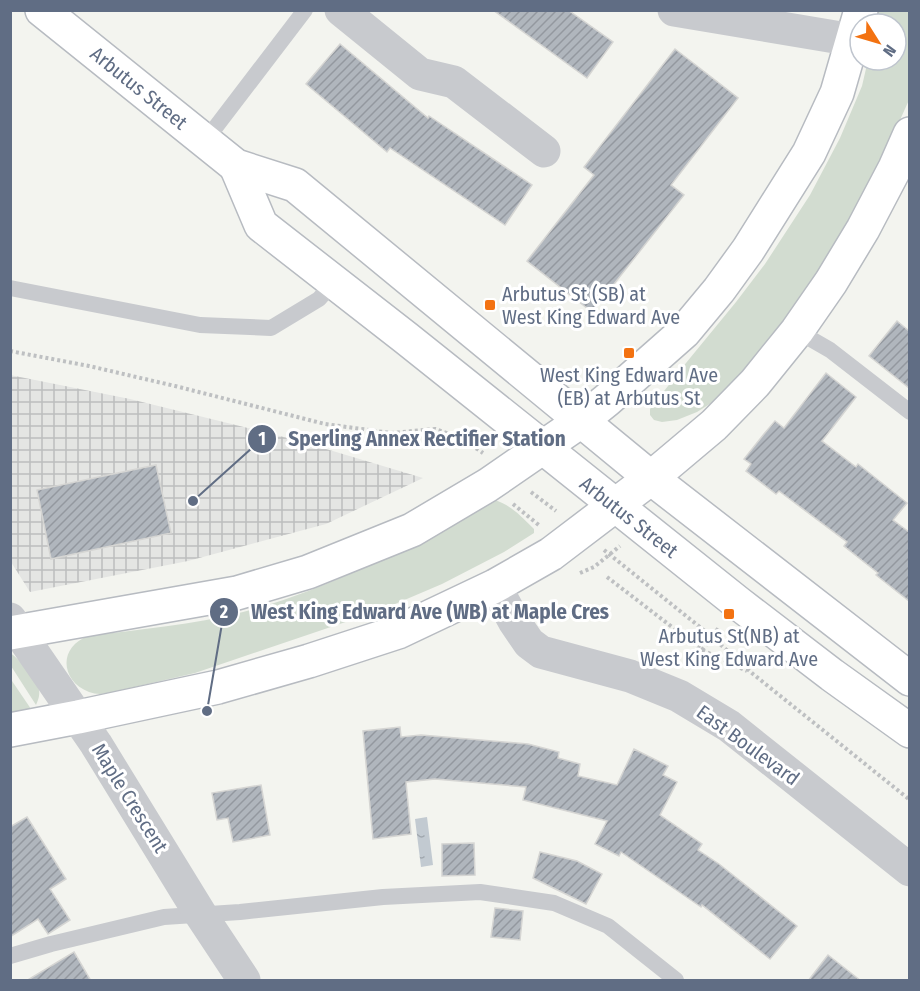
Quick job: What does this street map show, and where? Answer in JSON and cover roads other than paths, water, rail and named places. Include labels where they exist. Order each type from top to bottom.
[{"type":"main road","name":"Arbutus Street","points":[[42,10],[236,166],[296,185],[651,478],[909,679]]},
{"type":"main road","points":[[13,628],[237,593],[308,572],[412,530],[488,485],[543,448],[607,400],[684,332],[719,290],[748,250],[809,153],[837,93],[848,56]]},
{"type":"main road","points":[[10,730],[218,687],[309,661],[398,632],[495,586],[551,554],[651,478],[714,425],[754,383],[796,331],[831,282],[863,229],[895,168],[909,134]]},
{"type":"main road","name":"Arbutus Street","points":[[236,166],[261,225],[813,661],[909,731]]},
{"type":"street","points":[[341,10],[420,75],[454,82],[544,151]]},
{"type":"street","points":[[674,10],[848,24]]},
{"type":"street","name":"East Boulevard","points":[[495,586],[529,643],[541,652],[630,676],[679,696],[729,726],[909,870]]},
{"type":"street","name":"Maple Crescent","points":[[13,628],[78,717],[244,981]]},
{"type":"lane","points":[[205,141],[305,10]]},
{"type":"lane","points":[[10,288],[200,325],[271,328],[319,299],[334,282]]},
{"type":"lane","points":[[796,331],[830,350],[909,412]]},
{"type":"lane","points":[[10,956],[164,917],[240,912],[383,897],[480,892],[554,903],[608,926],[676,981]]},
{"type":"water","points":[[427,817],[433,865],[421,867],[415,819]]},
{"type":"place","name":"Arbutus St (SB) at West King Edward Ave","points":[[490,305]]},
{"type":"place","name":"West King Edward Ave (EB) at Arbutus St","points":[[629,353]]},
{"type":"place","name":"Sperling Annex Rectifier Station","points":[[193,501]]},
{"type":"place","name":"Arbutus St(NB) at West King Edward Ave","points":[[729,614]]},
{"type":"place","name":"West King Edward Ave (WB) at Maple Cres","points":[[207,711]]}]
